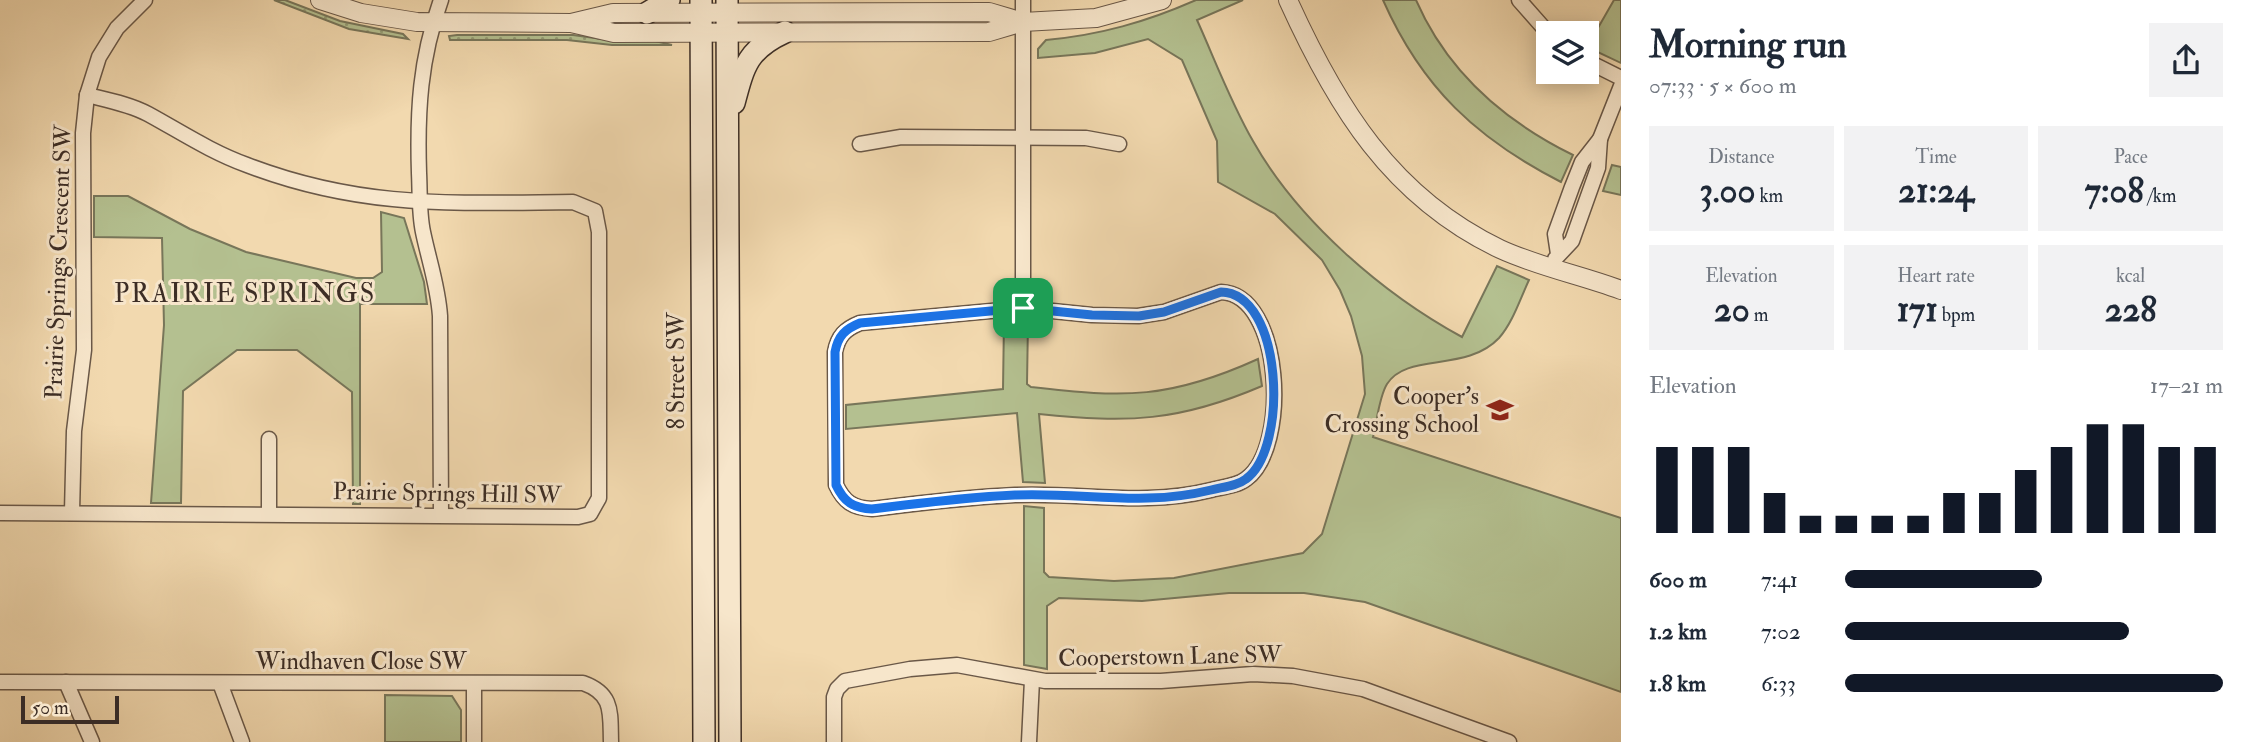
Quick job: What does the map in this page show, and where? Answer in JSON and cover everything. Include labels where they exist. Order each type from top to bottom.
[{"type":"main road","points":[[647,13],[669,0]]},
{"type":"main road","name":"8 Street SW","points":[[701,15],[704,742]]},
{"type":"main road","points":[[727,15],[730,742]]},
{"type":"main road","points":[[727,128],[745,65],[754,51],[785,32]]},
{"type":"street","name":"Prairie Springs Crescent SW","points":[[72,512],[74,431],[84,350],[83,133],[87,95],[105,47],[117,28],[145,0]]},
{"type":"street","points":[[320,0],[392,19],[433,23],[572,23],[614,33],[701,15]]},
{"type":"street","points":[[441,0],[433,23],[419,93],[420,204],[423,231],[438,290],[441,515]]},
{"type":"street","points":[[1023,0],[1023,308]]},
{"type":"street","points":[[727,15],[785,32],[989,32],[1023,22],[1096,18],[1162,0]]},
{"type":"street","points":[[1288,0],[1325,78],[1346,114],[1375,152],[1408,186],[1469,232],[1501,250],[1555,261],[1621,290]]},
{"type":"street","points":[[1519,0],[1538,21]]},
{"type":"street","points":[[572,23],[600,15],[647,13],[727,15],[989,12],[1023,22]]},
{"type":"street","points":[[1599,67],[1621,78]]},
{"type":"street","points":[[1555,261],[1555,234],[1572,187],[1582,162],[1600,139],[1621,86]]},
{"type":"street","points":[[87,95],[146,113],[220,154],[288,180],[347,195],[420,204]]},
{"type":"street","points":[[860,144],[901,136],[1086,138],[1119,144]]},
{"type":"street","name":"Prairie Springs Hill SW","points":[[72,512],[579,517],[590,514],[597,506],[600,485],[599,232],[595,211],[573,202],[420,204]]},
{"type":"street","points":[[1221,292],[1233,293],[1243,299],[1252,308],[1265,336],[1275,377],[1271,424],[1266,445],[1252,474],[1239,483],[1154,500],[1015,495],[872,509],[850,505],[836,485],[835,352],[843,333],[860,323],[1023,308],[1118,317],[1164,312],[1221,292]]},
{"type":"street","points":[[269,439],[269,514]]},
{"type":"street","points":[[0,513],[72,512]]},
{"type":"street","name":"Cooperstown Lane SW","points":[[834,742],[837,689],[845,681],[858,677],[957,665],[980,667],[1032,680],[1133,682],[1216,675],[1293,676],[1363,689],[1509,742]]},
{"type":"street","points":[[1029,742],[1032,680]]},
{"type":"street","name":"Windhaven Close SW","points":[[0,682],[583,683],[599,689],[609,705],[611,742]]},
{"type":"street","points":[[66,682],[92,742]]},
{"type":"street","points":[[220,683],[242,742]]},
{"type":"street","points":[[474,684],[474,742]]},
{"type":"green space","points":[[274,0],[285,0],[340,21],[403,34],[408,39],[349,29]]},
{"type":"green space","points":[[1196,0],[1243,0],[1197,20],[1230,97],[1253,141],[1294,199],[1318,227],[1373,277],[1432,320],[1462,337],[1497,266],[1529,280],[1508,325],[1499,338],[1486,349],[1454,359],[1408,368],[1396,374],[1384,389],[1373,437],[1621,518],[1621,692],[1365,602],[1304,593],[1229,593],[1142,601],[1059,598],[1047,606],[1047,669],[1024,665],[1024,506],[1044,508],[1044,572],[1049,577],[1114,581],[1174,578],[1303,553],[1322,534],[1365,394],[1362,356],[1351,316],[1340,290],[1322,260],[1275,214],[1218,182],[1217,141],[1182,60],[1148,39],[1095,53],[1038,58],[1038,49],[1046,40],[1085,35],[1122,26]]},
{"type":"green space","points":[[1383,0],[1416,0],[1444,49],[1480,91],[1524,126],[1573,155],[1561,182],[1503,148],[1455,108],[1415,60]]},
{"type":"green space","points":[[1614,0],[1621,0],[1621,63],[1599,53],[1599,26]]},
{"type":"green space","points":[[573,35],[609,40],[655,41],[672,45],[612,45],[567,40],[450,40],[449,36]]},
{"type":"green space","points":[[1612,165],[1621,167],[1621,195],[1603,191]]},
{"type":"green space","points":[[94,196],[128,196],[190,229],[246,252],[356,278],[373,278],[382,272],[381,212],[404,218],[424,282],[427,304],[360,304],[360,504],[353,504],[352,392],[297,350],[237,350],[183,391],[181,503],[151,503],[164,325],[162,238],[94,237]]},
{"type":"green space","points":[[1004,321],[1028,321],[1027,384],[1031,387],[1094,393],[1147,392],[1199,382],[1258,359],[1262,386],[1204,407],[1152,417],[1127,419],[1039,414],[1045,483],[1023,482],[1017,413],[846,429],[846,405],[1003,389]]},
{"type":"green space","points":[[385,695],[452,696],[461,710],[461,742],[385,742]]},
{"type":"place","name":"Cooper's Crossing School","points":[[1500,410]]},
{"type":"district","name":"PRAIRIE SPRINGS","points":[[245,293]]},
{"type":"route","points":[[1221,292],[1233,293],[1243,299],[1252,308],[1265,336],[1275,377],[1271,424],[1260,461],[1252,474],[1239,483],[1195,494],[1154,500],[1015,495],[872,509],[850,505],[841,497],[836,485],[835,352],[837,341],[843,333],[860,323],[1023,308],[1118,317],[1164,312],[1221,292]]}]
